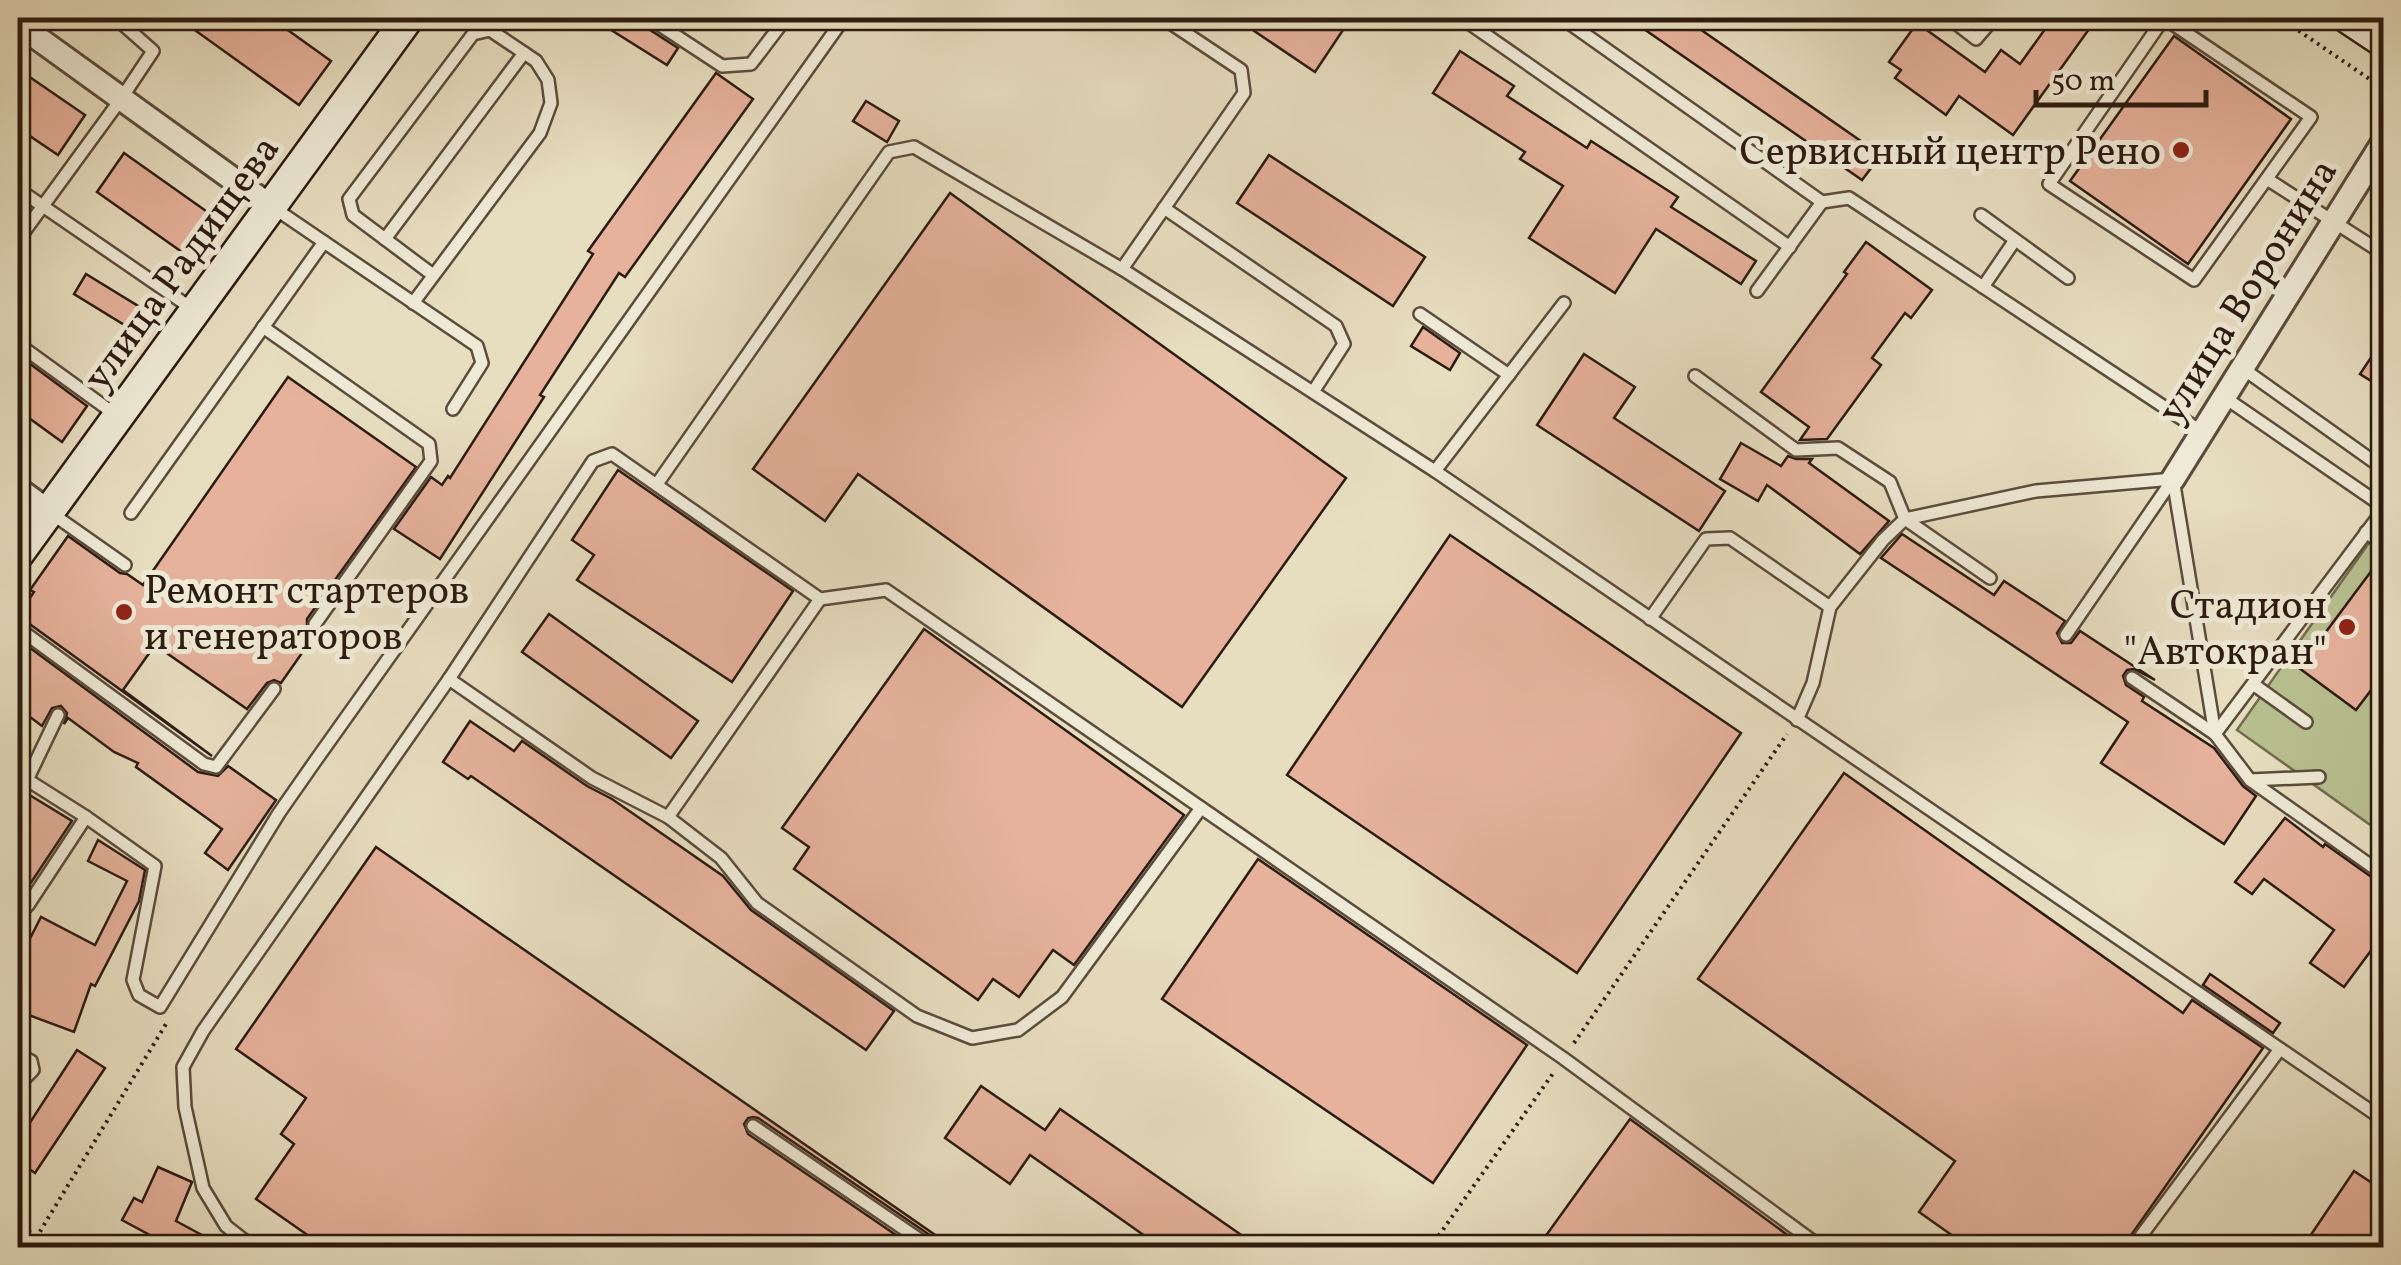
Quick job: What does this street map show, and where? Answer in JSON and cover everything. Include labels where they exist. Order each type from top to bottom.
[{"type":"street","name":"улица Радищева","points":[[18,554],[408,18]]},
{"type":"street","points":[[2348,18],[2384,42]]},
{"type":"street","points":[[18,24],[270,206]]},
{"type":"street","name":"улица Воронина","points":[[2173,479],[2384,141]]},
{"type":"street","points":[[18,489],[48,511]]},
{"type":"lane","points":[[649,18],[722,66],[751,64],[786,18]]},
{"type":"lane","points":[[58,715],[23,776],[154,866],[133,980],[139,995],[160,1007],[297,786],[844,18]]},
{"type":"lane","points":[[1122,269],[1244,93],[1241,70],[1163,18]]},
{"type":"lane","points":[[1562,18],[1822,202],[1850,198],[2202,432]]},
{"type":"lane","points":[[1949,18],[1976,39],[1994,18]]},
{"type":"lane","points":[[2164,18],[2311,117],[2267,180],[2194,280],[2049,184],[2164,18]]},
{"type":"lane","points":[[18,240],[153,51],[118,20]]},
{"type":"lane","points":[[1466,22],[1790,247]]},
{"type":"lane","points":[[413,302],[434,275],[540,133],[551,103],[548,80],[536,61],[490,30],[474,34],[349,200],[353,215],[434,275]]},
{"type":"lane","points":[[384,239],[524,52]]},
{"type":"lane","points":[[657,484],[889,152],[914,147],[1122,269],[1436,472],[2384,1120]]},
{"type":"lane","points":[[2267,180],[2384,254]]},
{"type":"lane","points":[[18,189],[194,310]]},
{"type":"lane","points":[[1757,291],[1822,202]]},
{"type":"lane","points":[[270,206],[477,346],[482,363],[453,409]]},
{"type":"lane","points":[[1164,208],[1336,326],[1344,344],[1313,392]]},
{"type":"lane","points":[[1981,214],[2068,278]]},
{"type":"lane","points":[[1983,287],[2016,240]]},
{"type":"lane","points":[[131,513],[324,242]]},
{"type":"lane","points":[[1436,472],[1564,303]]},
{"type":"lane","points":[[1420,314],[1509,375]]},
{"type":"lane","points":[[264,327],[429,444],[431,461],[315,624]]},
{"type":"lane","points":[[18,344],[118,416]]},
{"type":"lane","points":[[2242,368],[2384,468]]},
{"type":"lane","points":[[1695,376],[1796,450],[1838,448],[1890,482],[1905,520],[1990,578]]},
{"type":"lane","points":[[2214,734],[2384,508],[2224,397]]},
{"type":"lane","points":[[254,1248],[226,1226],[203,1188],[185,1107],[183,1067],[203,1032],[449,680],[593,461],[612,454],[820,599],[886,590],[1564,1058],[1822,1248]]},
{"type":"lane","points":[[1797,720],[1814,683],[1830,607],[1883,540],[1905,520],[2036,491],[2173,479]]},
{"type":"lane","points":[[2066,635],[2173,479]]},
{"type":"lane","points":[[2173,479],[2214,734]]},
{"type":"lane","points":[[48,511],[126,565]]},
{"type":"lane","points":[[2366,532],[2384,544]]},
{"type":"lane","points":[[1650,619],[1706,539],[1730,538],[1830,607]]},
{"type":"lane","points":[[668,817],[820,599]]},
{"type":"lane","points":[[18,628],[204,764],[216,767],[274,688]]},
{"type":"lane","points":[[2132,678],[2214,734],[2250,780],[2384,875]]},
{"type":"lane","points":[[449,680],[592,778],[668,817],[721,858],[756,902],[917,1016],[972,1038],[1018,1030],[1062,998],[1202,808]]},
{"type":"lane","points":[[2252,684],[2306,722]]},
{"type":"lane","points":[[2250,780],[2319,776]]},
{"type":"lane","points":[[18,916],[23,902],[86,816]]},
{"type":"lane","points":[[2132,1248],[2280,1050]]},
{"type":"lane","points":[[18,1056],[30,1061],[34,1070],[18,1085]]},
{"type":"lane","points":[[753,1126],[932,1248]]},
{"type":"path","points":[[2280,18],[2384,89]]},
{"type":"path","points":[[1430,1248],[1797,720]]},
{"type":"path","points":[[18,1220],[46,1248]]},
{"type":"green space","name":"Стадион \"Автокран\"","points":[[2383,523],[2383,834],[2237,730]]},
{"type":"building","points":[[178,18],[271,18],[331,61],[299,105]]},
{"type":"building","points":[[592,18],[638,18],[678,48],[667,65]]},
{"type":"building","points":[[1235,18],[1351,18],[1315,72]]},
{"type":"building","points":[[1628,18],[1684,18],[1881,155],[1862,180]]},
{"type":"building","points":[[2053,18],[2097,18],[2013,135],[1959,96],[1946,115],[1895,78],[1901,70],[1889,62],[1917,23],[1985,72],[2001,50],[2020,64]]},
{"type":"building","name":"Сервисный центр Рено","points":[[2174,36],[2291,119],[2188,264],[2070,181]]},
{"type":"building","points":[[1460,51],[1514,86],[1507,96],[1587,148],[1591,141],[1678,197],[1671,207],[1756,261],[1741,284],[1656,229],[1615,293],[1529,238],[1563,186],[1520,159],[1525,152],[1433,93]]},
{"type":"building","points":[[18,69],[85,115],[58,155],[18,128]]},
{"type":"building","points":[[716,73],[753,99],[625,277],[619,273],[440,559],[394,529],[431,477],[442,485],[450,478],[593,254],[588,251]]},
{"type":"building","points":[[866,101],[899,121],[887,142],[853,121]]},
{"type":"building","points":[[124,153],[223,223],[196,262],[97,192]]},
{"type":"building","points":[[1269,155],[1425,257],[1393,306],[1237,203]]},
{"type":"building","points":[[950,193],[1346,478],[1182,707],[858,474],[825,521],[753,469]]},
{"type":"building","points":[[1866,242],[1932,290],[1911,318],[1905,313],[1872,358],[1881,365],[1827,439],[1800,440],[1809,427],[1761,392]]},
{"type":"building","points":[[86,274],[143,309],[131,329],[74,294]]},
{"type":"building","points":[[1423,327],[1460,353],[1450,370],[1411,346]]},
{"type":"building","points":[[2384,338],[2384,389],[2360,374]]},
{"type":"building","points":[[1584,354],[1635,387],[1614,418],[1725,491],[1699,531],[1537,425]]},
{"type":"building","points":[[18,355],[87,406],[62,442],[18,410]]},
{"type":"building","points":[[288,377],[416,467],[307,619],[307,629],[316,633],[281,683],[267,683],[247,709],[155,645],[123,690],[212,756],[18,619],[18,615],[34,592],[30,590],[68,536],[143,585]]},
{"type":"building","points":[[1741,443],[1781,466],[1788,456],[1812,459],[1809,463],[1889,521],[1860,554],[1767,485],[1758,501],[1720,479]]},
{"type":"building","points":[[618,470],[793,591],[732,682],[577,580],[594,555],[572,540]]},
{"type":"building","points":[[1902,534],[1994,595],[2004,581],[2065,621],[2057,633],[2062,643],[2071,643],[2080,631],[2155,680],[2134,669],[2123,676],[2126,685],[2144,697],[2142,701],[2214,748],[2243,786],[2256,796],[2224,844],[2101,763],[2128,722],[1881,558]]},
{"type":"building","points":[[1450,535],[1741,733],[1577,973],[1287,775]]},
{"type":"building","points":[[2384,554],[2384,673],[2356,710],[2299,668]]},
{"type":"building","points":[[549,614],[698,721],[671,758],[522,652]]},
{"type":"building","points":[[924,629],[1184,815],[1074,965],[1053,950],[1019,997],[993,979],[978,1000],[794,869],[809,847],[782,828]]},
{"type":"building","points":[[18,639],[198,772],[218,776],[228,766],[276,800],[228,870],[205,853],[222,829],[136,767],[138,763],[114,752],[68,718],[64,724],[67,713],[61,706],[52,708],[42,726],[18,708],[18,668],[28,660],[26,652],[18,649]]},
{"type":"building","points":[[470,721],[514,751],[522,741],[612,799],[723,876],[751,910],[894,1011],[866,1050],[471,776],[468,779],[443,762]]},
{"type":"building","points":[[1844,773],[2183,1013],[2192,1000],[2263,1048],[2122,1248],[1970,1248],[1919,1212],[1955,1161],[1698,979]]},
{"type":"building","points":[[18,788],[72,821],[18,902]]},
{"type":"building","points":[[2285,818],[2384,886],[2384,933],[2344,987],[2310,963],[2334,930],[2264,879],[2252,894],[2235,882]]},
{"type":"building","points":[[98,840],[145,870],[139,901],[95,986],[91,984],[74,1032],[18,1011],[18,962],[41,917],[95,945],[127,881],[88,861]]},
{"type":"building","points":[[376,847],[954,1248],[941,1248],[937,1240],[753,1117],[744,1124],[748,1134],[915,1248],[326,1248],[256,1199],[294,1144],[281,1134],[306,1098],[236,1049]]},
{"type":"building","points":[[1258,859],[1527,1045],[1433,1183],[1162,999]]},
{"type":"building","points":[[2210,974],[2280,1023],[2273,1033],[2203,985]]},
{"type":"building","points":[[77,1050],[105,1068],[35,1173],[18,1161],[18,1141]]},
{"type":"building","points":[[981,1086],[1045,1130],[1060,1109],[1260,1248],[1162,1248],[1030,1155],[1010,1184],[945,1138]]},
{"type":"building","points":[[1630,1119],[1805,1248],[1537,1248]]},
{"type":"building","points":[[158,1167],[192,1182],[176,1221],[226,1248],[174,1248],[122,1220],[134,1198],[142,1202]]},
{"type":"building","points":[[2354,1171],[2384,1191],[2384,1248],[2302,1248]]},
{"type":"place","name":"Сервисный центр Рено","points":[[2181,150]]},
{"type":"place","name":"Ремонт стартеров и генераторов","points":[[124,612]]},
{"type":"place","name":"Стадион \"Автокран\"","points":[[2347,627]]}]
